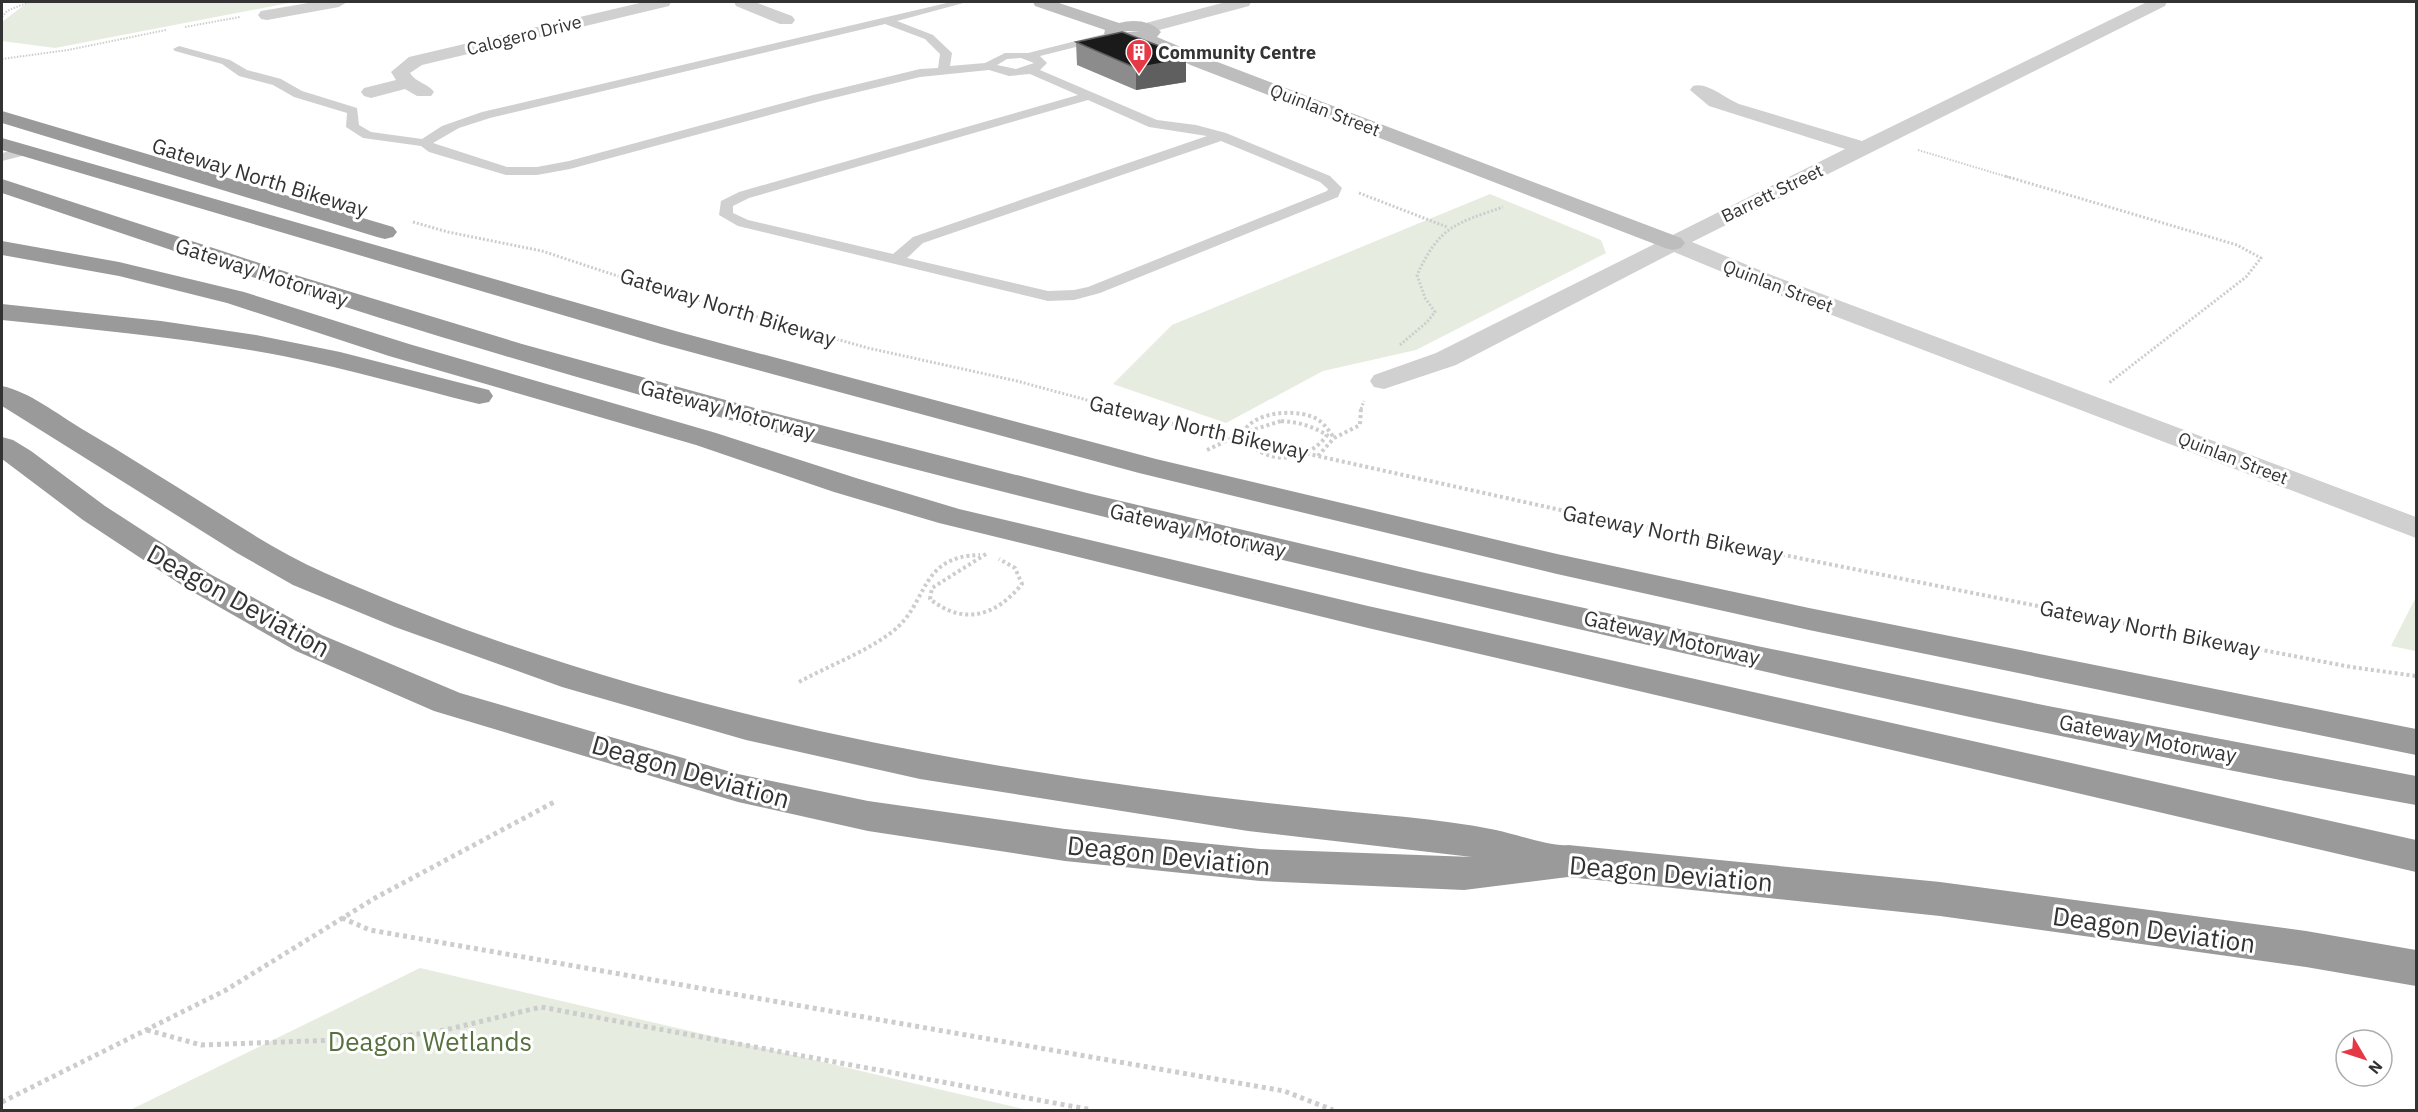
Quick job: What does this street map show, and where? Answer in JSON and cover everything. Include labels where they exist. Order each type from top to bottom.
[{"type":"highway","points":[[2,117],[404,229]]},
{"type":"highway","points":[[2,144],[670,338],[1150,467],[1557,564],[1809,619],[2416,742]]},
{"type":"highway","name":"Gateway Motorway","points":[[2,186],[284,280],[581,370],[1059,497],[1366,570],[1929,695],[2416,791]]},
{"type":"highway","points":[[2,248],[119,269],[235,297],[399,350],[706,439],[845,485],[950,516],[1368,617],[2416,856]]},
{"type":"highway","points":[[440,249],[630,306],[670,338]]},
{"type":"highway","points":[[2,312],[169,330],[303,352],[692,451],[845,485]]},
{"type":"highway","points":[[2,394],[82,440],[244,543],[309,579],[376,607],[570,677],[661,704],[753,727],[881,756],[1005,780],[1282,821],[1458,839],[1568,861]]},
{"type":"highway","name":"Deagon Deviation","points":[[2,446],[20,457],[93,513],[198,582],[309,643],[447,702],[738,788],[891,820],[1065,845],[1260,866],[1464,874],[1568,861],[1940,899],[2306,950],[2416,968]]},
{"type":"street","points":[[267,15],[339,2]]},
{"type":"street","name":"Calogero Drive","points":[[371,92],[415,88],[400,72],[416,61],[663,2]]},
{"type":"street","points":[[742,2],[785,14]]},
{"type":"street","name":"Quinlan Street","points":[[1041,2],[1129,33],[1673,243],[1765,282],[2416,528]]},
{"type":"street","points":[[1129,33],[1243,2]]},
{"type":"street","name":"Barrett Street","points":[[1384,381],[1446,359],[1673,243],[2159,2]]},
{"type":"street","points":[[1700,90],[1716,102],[1732,108],[1872,144]]},
{"type":"lane","points":[[425,143],[433,136],[459,123],[487,115],[962,2]]},
{"type":"lane","points":[[886,20],[929,37],[946,53],[944,70]]},
{"type":"lane","points":[[1034,62],[1129,33]]},
{"type":"lane","points":[[179,49],[226,62],[243,74],[277,82],[298,94],[353,111],[352,127],[368,135],[425,143],[506,171],[537,171],[570,165],[817,98],[920,73],[991,66],[994,60],[1005,56],[1034,62],[1088,96],[1154,124],[1196,129],[1221,136],[1325,179],[1335,188],[1333,194],[1324,200],[1074,296],[1048,296],[743,223],[726,215],[726,204],[744,195],[1088,96]]},
{"type":"lane","points":[[895,260],[918,240],[1221,136]]},
{"type":"lane","points":[[2,157],[25,151]]},
{"type":"path","points":[[2,17],[7,11],[28,2]]},
{"type":"path","points":[[185,27],[239,17],[267,15]]},
{"type":"path","points":[[2,59],[68,50],[174,29]]},
{"type":"path","points":[[1872,144],[2237,245],[2260,258],[2246,277],[2101,389]]},
{"type":"path","points":[[1335,188],[1351,189],[1447,227]]},
{"type":"path","points":[[1396,352],[1408,335],[1429,324],[1436,312],[1425,298],[1417,275],[1434,241],[1447,227],[1506,206]]},
{"type":"path","name":"Gateway North Bikeway","points":[[404,229],[448,232],[542,251],[648,286],[868,348],[1017,381],[1165,422],[1565,511],[2126,624],[2351,667],[2416,676]]},
{"type":"path","points":[[1318,456],[1334,438],[1360,425],[1361,404],[1384,381]]},
{"type":"path","points":[[1244,440],[1242,432],[1254,420],[1283,413],[1311,416],[1326,426],[1334,438]]},
{"type":"path","points":[[799,682],[880,640],[901,624],[919,600],[928,578],[941,567],[973,555],[989,555]]},
{"type":"path","points":[[996,558],[1014,567]]},
{"type":"path","points":[[2,1102],[226,990],[342,918],[556,801]]},
{"type":"path","points":[[342,918],[370,930],[1284,1091],[1333,1110]]},
{"type":"path","points":[[147,1030],[201,1045],[392,1038],[445,1030],[541,1007],[1092,1110]]},
{"type":"green space","points":[[28,2],[294,2],[55,48],[2,41],[2,22]]},
{"type":"green space","points":[[1490,194],[1601,240],[1606,253],[1416,350],[1323,371],[1226,423],[1113,384],[1172,325]]},
{"type":"green space","points":[[2416,597],[2416,651],[2391,646]]},
{"type":"green space","name":"Deagon Wetlands","points":[[420,968],[1028,1110],[130,1110]]},
{"type":"building","points":[[1122,32],[1186,56],[1186,59],[1136,68],[1076,42]]},
{"type":"place","name":"Community Centre","points":[[1139,75]]}]
